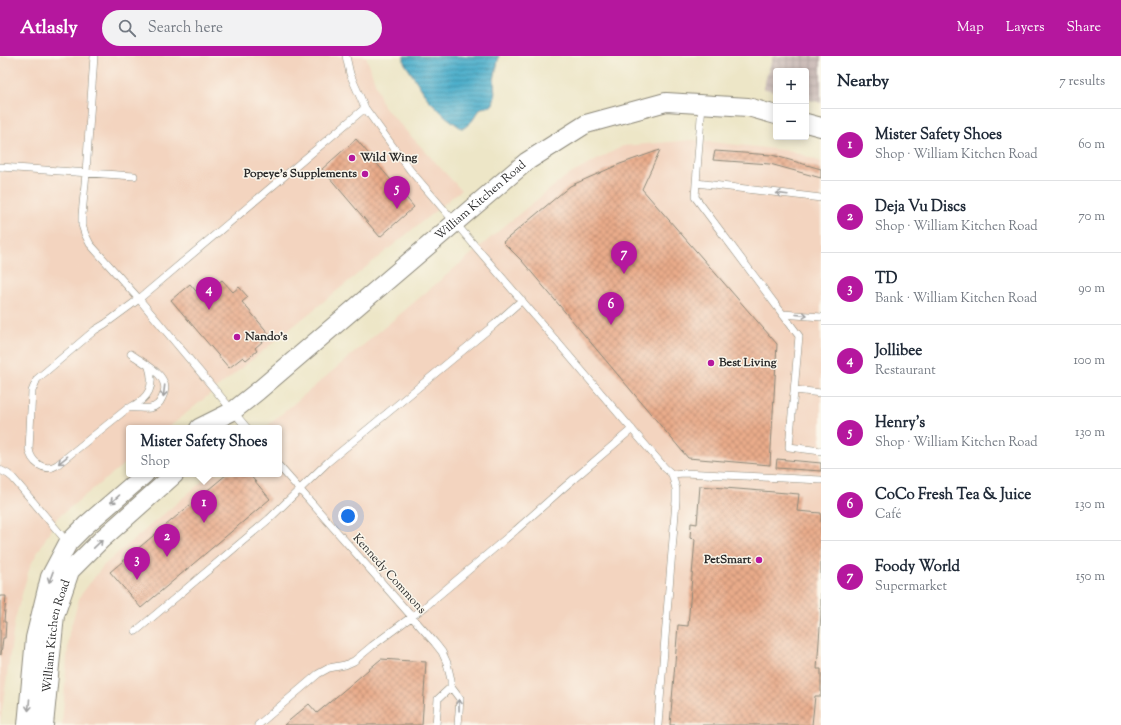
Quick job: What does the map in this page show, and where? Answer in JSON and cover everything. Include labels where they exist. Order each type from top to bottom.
[{"type":"street","name":"William Kitchen Road","points":[[205,425],[233,411],[258,391],[526,162],[586,124],[666,102],[748,107],[773,114]]},
{"type":"street","points":[[809,124],[821,127]]},
{"type":"street","name":"William Kitchen Road","points":[[222,425],[233,411]]},
{"type":"street","name":"William Kitchen Road","points":[[27,725],[35,638],[50,577],[68,543],[86,525],[141,477]]},
{"type":"street","name":"William Kitchen Road","points":[[44,725],[55,615],[70,571],[102,539],[172,477]]},
{"type":"lane","points":[[94,56],[82,215],[82,225],[85,234],[90,244],[139,299],[245,425]]},
{"type":"lane","points":[[346,56],[350,74],[365,108],[410,170],[665,468],[672,474],[676,489],[676,501],[658,725]]},
{"type":"lane","points":[[702,104],[695,197],[799,336],[789,447],[821,451]]},
{"type":"lane","points":[[149,367],[151,384],[148,393],[142,400],[128,408],[54,467],[42,467],[32,457],[29,449],[32,391],[37,379],[95,330],[139,299],[365,108]]},
{"type":"lane","points":[[0,167],[134,176]]},
{"type":"lane","points":[[696,183],[821,198]]},
{"type":"lane","points":[[136,631],[269,519],[328,462],[522,300]]},
{"type":"lane","points":[[783,314],[821,317]]},
{"type":"lane","points":[[128,408],[153,407],[163,397],[165,392],[164,383],[158,373],[131,354]]},
{"type":"lane","points":[[794,390],[821,393]]},
{"type":"lane","points":[[258,725],[318,674],[329,668],[345,665],[354,661],[378,641],[426,606],[632,429]]},
{"type":"lane","name":"Kennedy Commons","points":[[282,469],[442,652],[448,668],[451,687],[460,699],[458,725]]},
{"type":"lane","points":[[0,470],[13,478],[68,543]]},
{"type":"lane","points":[[672,474],[684,473],[821,480]]},
{"type":"lane","points":[[436,725],[438,699],[451,687]]},
{"type":"shaded area","points":[[0,56],[366,56],[383,106],[461,190],[172,425],[126,425],[126,462],[57,518],[30,566],[15,619],[0,725]]},
{"type":"shaded area","points":[[773,56],[821,56],[821,103],[809,100],[809,68],[773,68],[773,91],[763,88]]},
{"type":"shaded area","points":[[693,140],[792,151],[821,162],[821,725],[62,725],[69,633],[80,596],[104,565],[207,477],[282,477],[282,425],[269,425],[565,177],[623,146]]},
{"type":"water","points":[[404,56],[499,56],[494,80],[495,96],[493,104],[491,106],[481,108],[472,121],[464,128],[461,128],[445,116],[428,99],[404,62]]},
{"type":"building","points":[[356,139],[414,207],[380,237],[322,169]]},
{"type":"building","points":[[660,150],[642,189],[777,344],[770,465],[688,458],[522,261],[503,242],[570,186],[620,164]]},
{"type":"building","points":[[715,151],[772,155],[821,169],[821,178],[770,164],[713,160]]},
{"type":"building","points":[[222,280],[233,292],[239,287],[248,297],[242,302],[270,335],[255,348],[257,351],[246,360],[243,357],[229,368],[171,300],[190,284],[201,297]]},
{"type":"building","points":[[777,459],[821,463],[821,471],[776,468]]},
{"type":"building","points":[[223,477],[252,477],[270,499],[141,608],[110,572]]},
{"type":"building","points":[[700,486],[799,494],[797,511],[821,513],[821,614],[817,669],[821,669],[821,696],[815,696],[812,725],[670,725],[678,625],[688,626],[695,539],[690,538],[691,523],[697,524]]},
{"type":"building","points":[[0,596],[6,596],[4,622],[6,622],[5,638],[3,638],[1,655],[0,654]]},
{"type":"building","points":[[381,659],[426,662],[422,725],[284,725],[309,704],[317,713]]},
{"type":"place","name":"Wild Wing","points":[[352,158]]},
{"type":"place","name":"Popeye's Supplements","points":[[365,174]]},
{"type":"place","name":"Henry's","points":[[397,209]]},
{"type":"place","name":"Foody World","points":[[624,274]]},
{"type":"place","name":"Jollibee","points":[[209,310]]},
{"type":"place","name":"CoCo Fresh Tea & Juice","points":[[611,325]]},
{"type":"place","name":"Nando's","points":[[237,337]]},
{"type":"place","name":"Best Living","points":[[711,363]]},
{"type":"place","name":"Mister Safety Shoes","points":[[204,523]]},
{"type":"place","name":"Deja Vu Discs","points":[[167,557]]},
{"type":"place","name":"PetSmart","points":[[759,560]]},
{"type":"place","name":"TD","points":[[137,580]]}]
